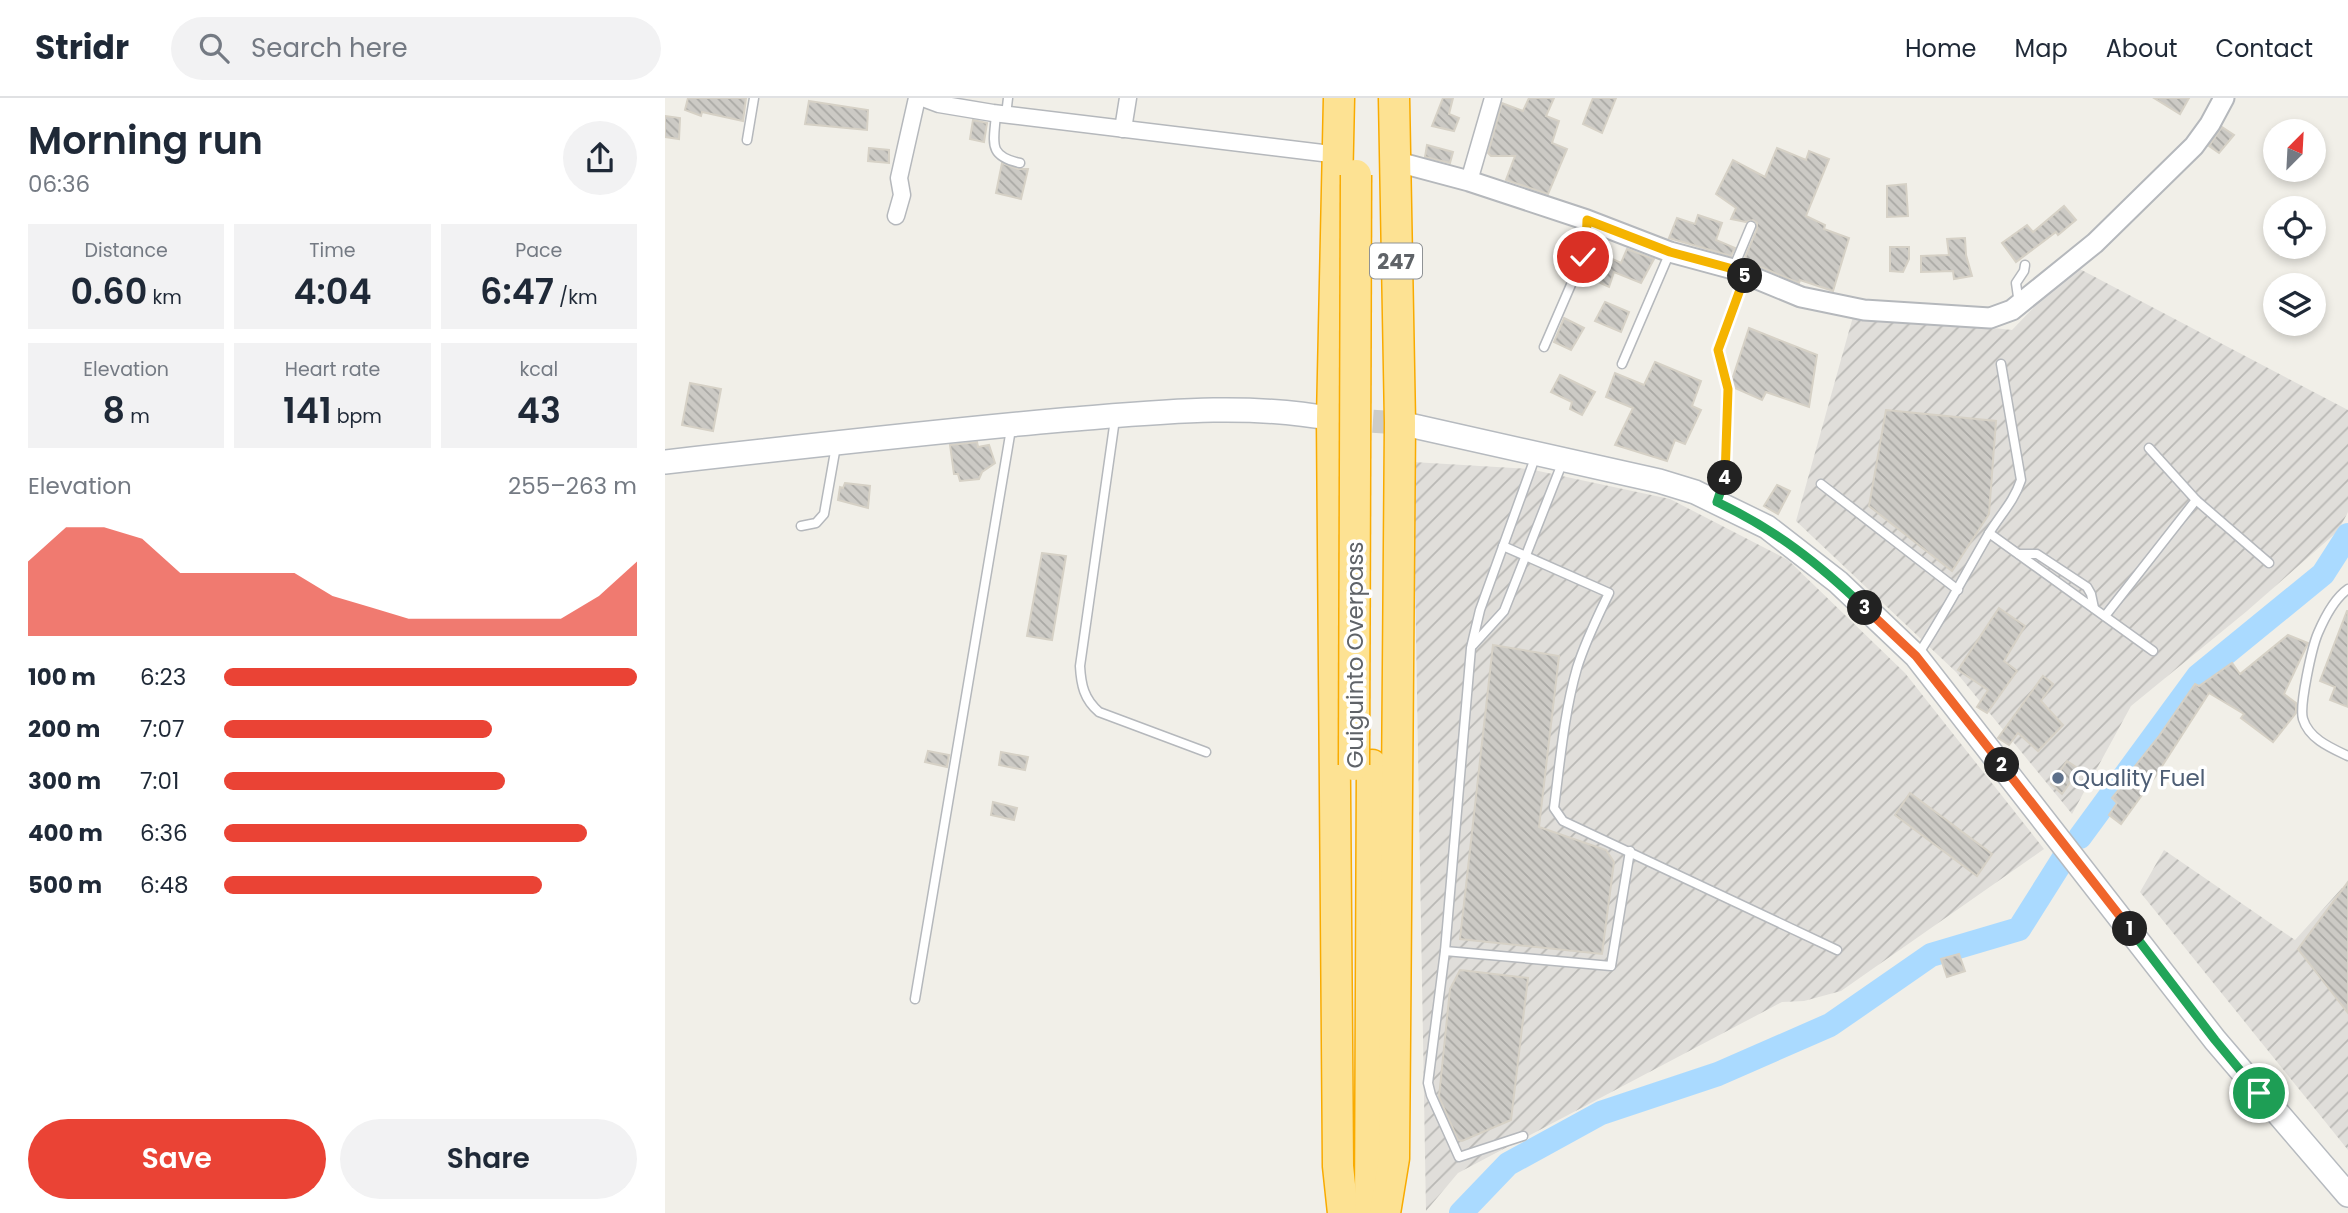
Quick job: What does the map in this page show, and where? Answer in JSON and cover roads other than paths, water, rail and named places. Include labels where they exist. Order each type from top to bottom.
[{"type":"highway","name":"247","points":[[1339,98],[1366,167],[1400,423]]},
{"type":"highway","name":"Guiguinto Overpass","points":[[1357,98],[1366,167]]},
{"type":"highway","name":"Guiguinto Overpass","points":[[1354,1213],[1363,765],[1366,167],[1375,98]]},
{"type":"highway","name":"247","points":[[1332,419],[1366,167],[1394,98]]},
{"type":"highway","points":[[1332,419],[1338,1166],[1343,1213]]},
{"type":"highway","points":[[1385,1213],[1394,1158],[1400,423]]},
{"type":"highway","name":"Guiguinto Overpass","points":[[1363,765],[1370,1213]]},
{"type":"main road","points":[[665,463],[1116,416],[1230,410],[1306,414],[1332,419]]},
{"type":"main road","points":[[1400,423],[1659,481],[1717,502],[1766,527],[1803,553],[1838,582],[1916,656],[2215,1040],[2345,1187]]},
{"type":"street","points":[[896,216],[902,195],[899,178],[917,98]]},
{"type":"street","points":[[923,98],[939,104],[1004,109],[1123,130],[1469,181],[1587,220],[1670,252],[1739,272],[1801,297],[1864,310],[1990,318],[2012,310],[2095,243],[2194,146],[2224,98]]},
{"type":"street","points":[[1123,130],[1128,98]]},
{"type":"street","points":[[1469,181],[1493,98]]},
{"type":"lane","points":[[747,140],[754,98]]},
{"type":"lane","points":[[1004,109],[995,139],[999,155],[1020,163]]},
{"type":"lane","points":[[1544,347],[1583,257],[1587,220]]},
{"type":"lane","points":[[1717,502],[1725,483],[1728,389],[1718,350],[1751,226]]},
{"type":"lane","points":[[1622,364],[1670,252]]},
{"type":"lane","points":[[2019,304],[2016,283],[2025,265]]},
{"type":"lane","points":[[1916,656],[1958,590],[1989,533],[2015,497],[2021,480],[2001,364]]},
{"type":"lane","points":[[1116,416],[1080,666],[1081,686],[1090,704],[1099,712],[1206,752]]},
{"type":"lane","points":[[915,999],[1012,425]]},
{"type":"lane","points":[[801,526],[816,523],[824,514],[837,443]]},
{"type":"lane","points":[[2149,448],[2196,500],[2269,563]]},
{"type":"lane","points":[[1523,1136],[1459,1157],[1428,1083],[1445,951],[1471,648],[1480,610],[1536,455]]},
{"type":"lane","points":[[1471,648],[1504,611],[1564,460]]},
{"type":"lane","points":[[1821,484],[1958,590]]},
{"type":"lane","points":[[2105,616],[2196,500]]},
{"type":"lane","points":[[1989,533],[2153,651]]},
{"type":"lane","points":[[1503,546],[1609,593],[1589,634],[1577,670],[1565,729],[1554,808],[1563,821],[1837,950]]},
{"type":"lane","points":[[2019,554],[2037,554],[2087,587],[2094,608]]},
{"type":"lane","points":[[2348,589],[2340,594],[2317,635],[2302,701],[2304,720],[2319,741],[2348,756]]},
{"type":"lane","points":[[1445,951],[1611,966],[1630,851]]},
{"type":"waterway","points":[[2080,837],[2198,676],[2323,574],[2348,535]]},
{"type":"waterway","points":[[1461,1213],[1508,1164],[1601,1113],[1718,1074],[1830,1025],[1931,955],[2019,929],[2065,856]]},
{"type":"tunnel","points":[[1339,419],[1400,423]]},
{"type":"place","name":"Quality Fuel","points":[[2058,778]]}]
